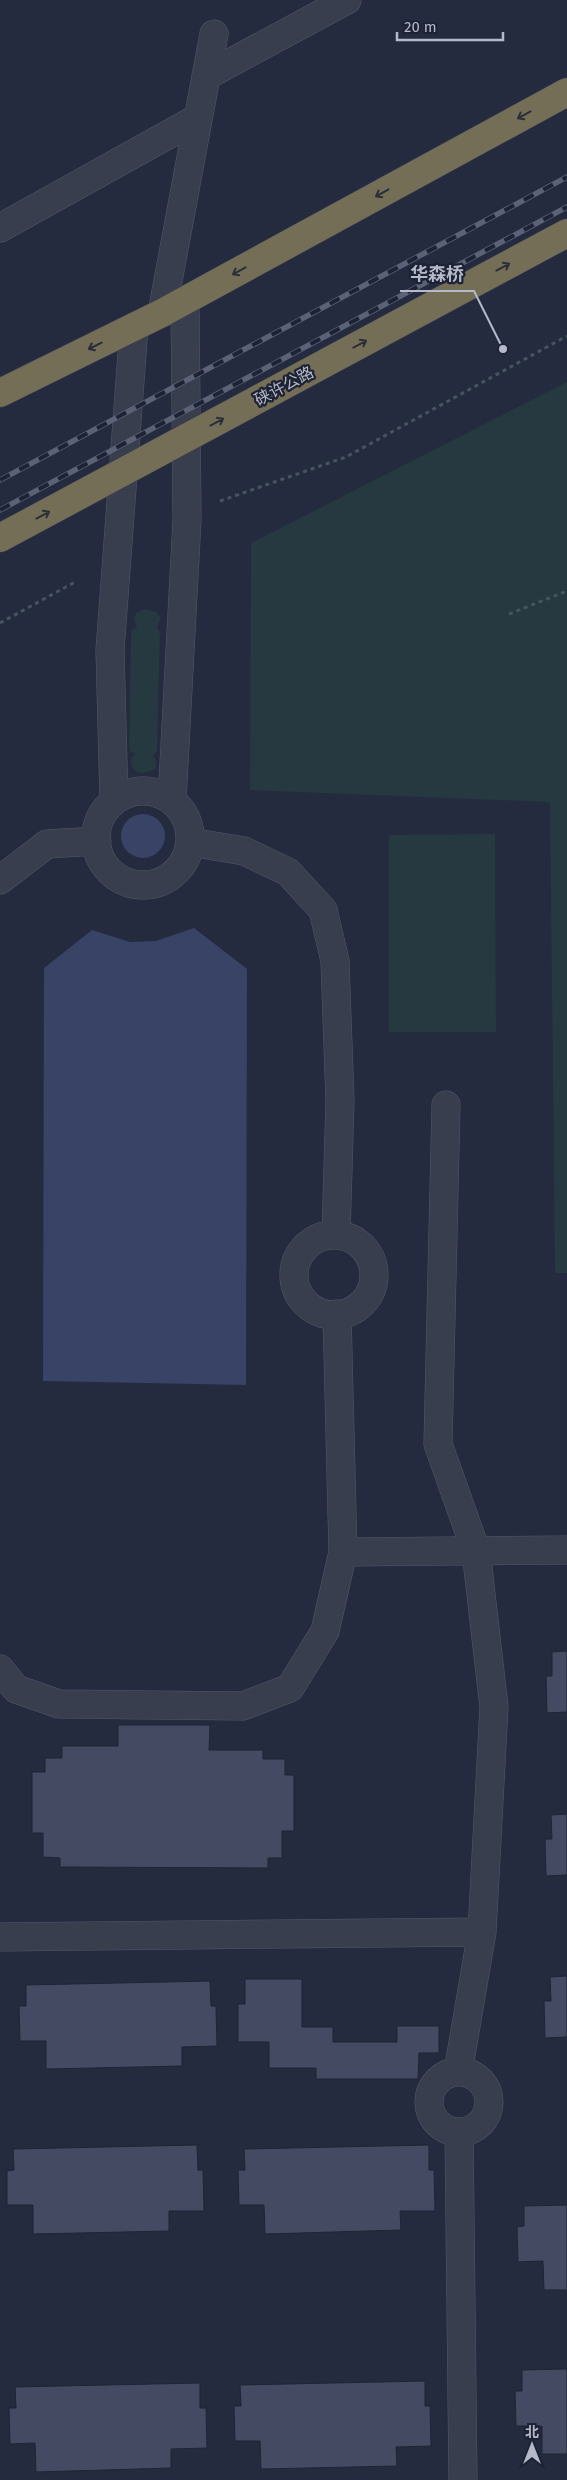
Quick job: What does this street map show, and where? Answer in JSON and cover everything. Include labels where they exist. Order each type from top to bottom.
[{"type":"highway","points":[[0,393],[173,307],[567,92]]},
{"type":"highway","name":"硖许公路","points":[[0,538],[567,233]]},
{"type":"street","points":[[206,76],[347,0]]},
{"type":"street","points":[[172,801],[187,520],[185,439],[173,307],[198,118],[214,34]]},
{"type":"street","points":[[0,228],[198,118]]},
{"type":"street","points":[[114,801],[110,650],[134,327]]},
{"type":"street","points":[[143,791],[159,793],[172,801],[183,812],[189,826],[190,842],[182,863],[165,879],[150,884],[135,884],[120,878],[108,869],[100,856],[96,841],[98,826],[104,812],[114,801],[128,793],[143,791]]},
{"type":"street","points":[[0,880],[47,844],[96,841]]},
{"type":"street","points":[[190,842],[244,851],[288,872],[323,910],[335,961],[340,1101],[336,1235]]},
{"type":"street","points":[[446,1105],[438,1444],[476,1551],[494,1707],[482,1932],[458,2072]]},
{"type":"street","points":[[345,1235],[356,1241],[366,1250],[373,1261],[375,1274],[373,1287],[366,1299],[357,1308],[338,1314],[319,1312],[307,1305],[299,1294],[294,1281],[294,1268],[299,1255],[307,1245],[318,1238],[345,1235]]},
{"type":"street","points":[[0,1669],[16,1690],[59,1704],[243,1706],[290,1688],[325,1631],[343,1552],[338,1314]]},
{"type":"street","points":[[343,1552],[567,1550]]},
{"type":"street","points":[[0,1937],[482,1932]]},
{"type":"street","points":[[458,2072],[467,2073],[483,2084],[489,2101],[484,2120],[468,2130],[459,2132],[449,2130],[440,2125],[430,2108],[433,2088],[448,2074],[458,2072]]},
{"type":"street","points":[[459,2132],[463,2480]]},
{"type":"path","points":[[220,501],[346,457],[567,336]]},
{"type":"path","points":[[0,623],[75,582]]},
{"type":"path","points":[[509,614],[567,591]]},
{"type":"shaded area","points":[[567,382],[567,1273],[555,1273],[550,802],[250,790],[251,543]]},
{"type":"shaded area","points":[[145,609],[156,612],[161,618],[157,627],[160,633],[157,751],[153,755],[156,760],[156,768],[140,773],[134,769],[130,761],[135,754],[130,752],[129,745],[131,634],[132,630],[137,627],[134,619],[136,613]]},
{"type":"shaded area","points":[[495,834],[496,1032],[389,1032],[389,835]]},
{"type":"water","points":[[143,814],[155,818],[161,824],[165,836],[161,848],[155,854],[143,858],[131,854],[125,848],[121,836],[125,824],[131,818]]},
{"type":"water","points":[[194,928],[247,969],[246,1385],[43,1381],[44,968],[92,930],[130,942],[156,941]]},
{"type":"building","points":[[567,1651],[567,1712],[547,1713],[546,1676],[552,1676],[552,1652]]},
{"type":"building","points":[[118,1725],[210,1725],[209,1750],[263,1750],[263,1759],[285,1759],[285,1775],[294,1775],[294,1831],[282,1831],[282,1858],[268,1858],[268,1868],[60,1867],[60,1858],[43,1857],[43,1833],[32,1833],[32,1772],[45,1772],[45,1758],[62,1758],[62,1746],[118,1746]]},
{"type":"building","points":[[567,1814],[567,1875],[546,1876],[545,1839],[552,1839],[551,1815]]},
{"type":"building","points":[[567,1976],[567,2037],[545,2038],[544,2001],[551,2001],[550,1977]]},
{"type":"building","points":[[245,1979],[302,1979],[302,2027],[333,2027],[333,2042],[397,2042],[397,2026],[439,2026],[439,2053],[419,2053],[418,2079],[316,2079],[316,2068],[269,2068],[269,2042],[238,2042],[238,2004],[245,2004]]},
{"type":"building","points":[[210,1981],[211,2006],[216,2006],[217,2046],[182,2047],[182,2066],[46,2069],[46,2041],[20,2041],[19,2006],[26,2006],[26,1985]]},
{"type":"building","points":[[197,2145],[198,2170],[203,2170],[204,2211],[169,2211],[169,2231],[33,2234],[33,2205],[7,2205],[7,2171],[14,2170],[13,2149]]},
{"type":"building","points":[[429,2145],[429,2170],[434,2170],[435,2211],[400,2211],[401,2230],[265,2234],[264,2205],[239,2205],[238,2170],[245,2170],[244,2149]]},
{"type":"building","points":[[567,2205],[567,2290],[544,2290],[543,2261],[518,2262],[517,2227],[524,2226],[524,2206]]},
{"type":"building","points":[[567,2369],[567,2454],[542,2454],[542,2426],[516,2426],[515,2391],[522,2391],[522,2370]]},
{"type":"building","points":[[425,2381],[425,2406],[430,2406],[431,2446],[396,2447],[397,2466],[261,2469],[260,2441],[235,2441],[234,2406],[241,2406],[240,2385]]},
{"type":"building","points":[[200,2383],[200,2408],[206,2408],[207,2448],[171,2449],[171,2468],[36,2472],[35,2443],[10,2444],[9,2408],[16,2408],[15,2387]]},
{"type":"railway","points":[[0,480],[567,177]]},
{"type":"railway","points":[[0,510],[567,207]]},
{"type":"place","name":"华森桥","points":[[503,349]]}]
